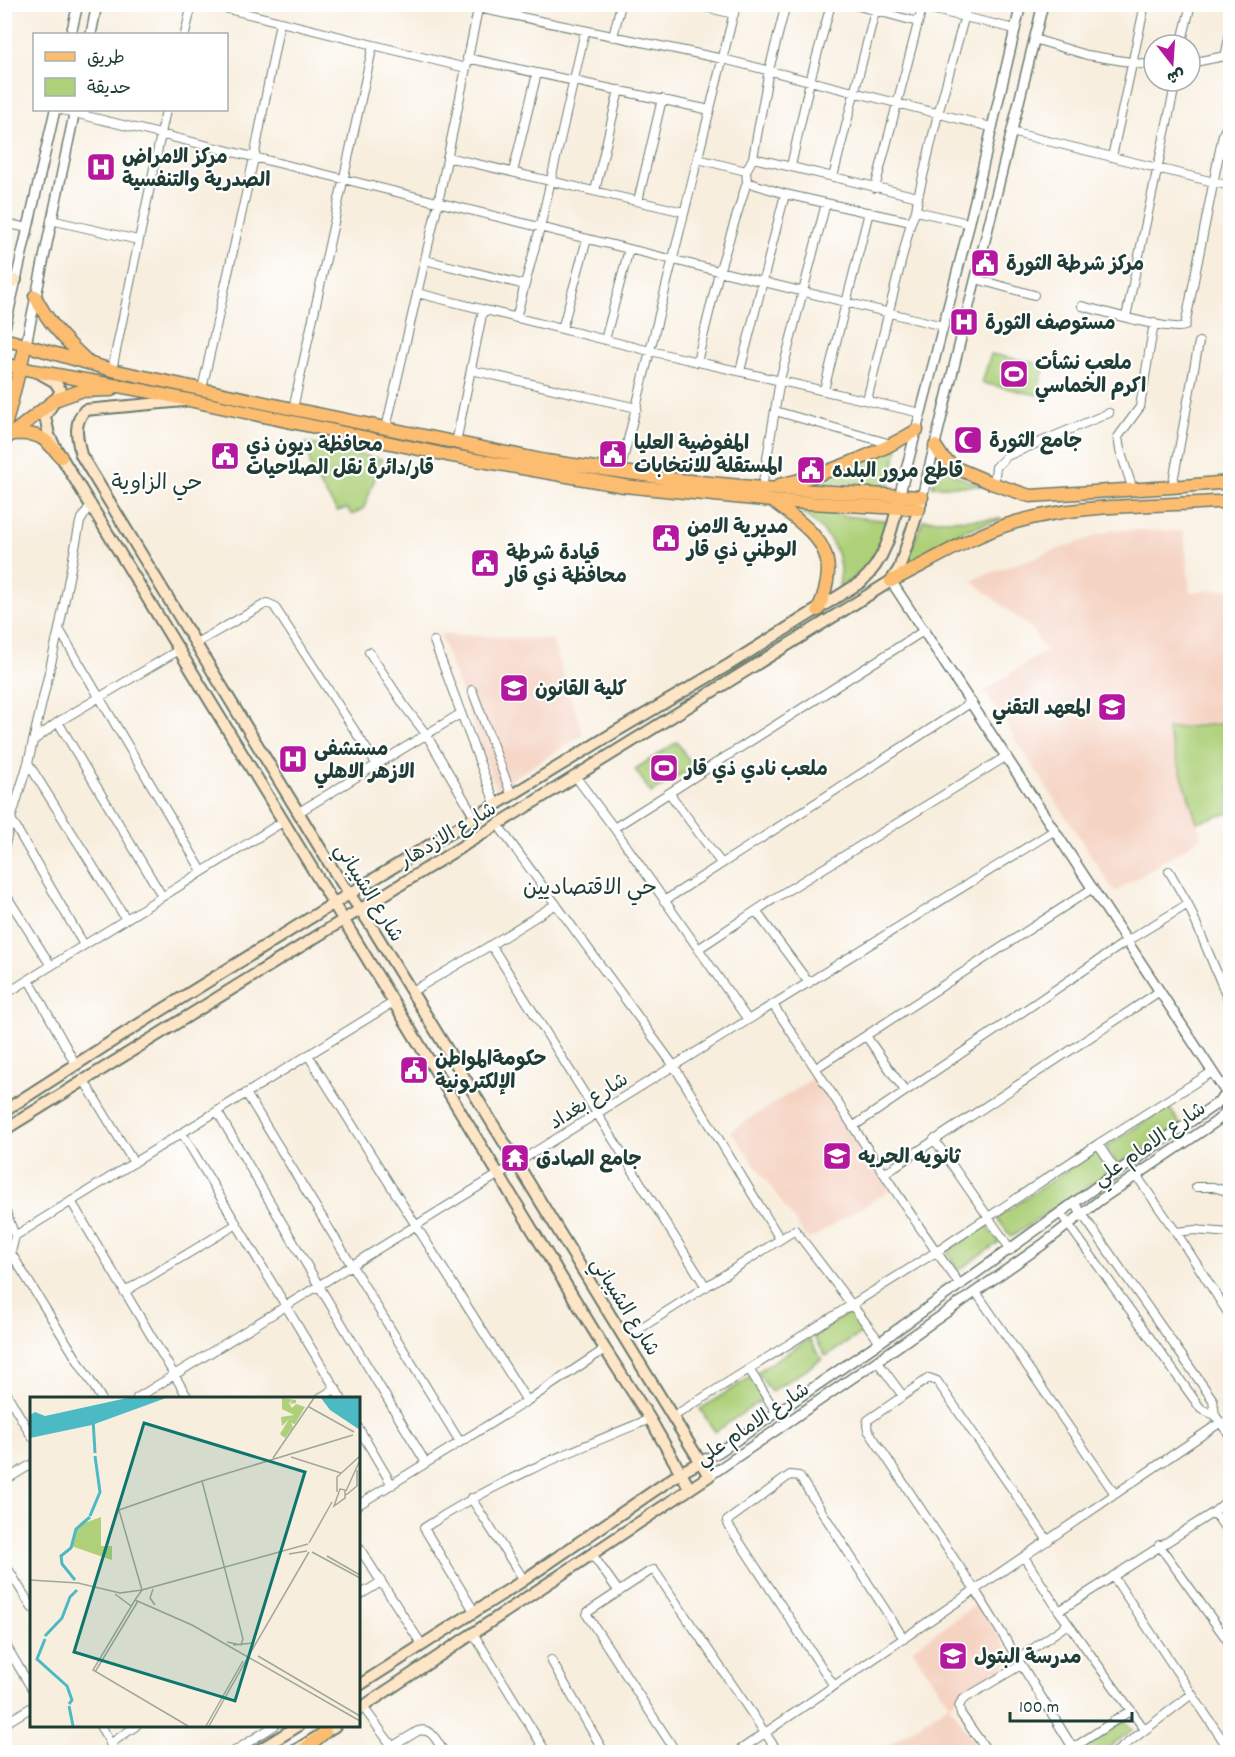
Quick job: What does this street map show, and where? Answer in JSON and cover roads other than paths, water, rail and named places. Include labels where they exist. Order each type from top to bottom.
[{"type":"main road","points":[[4,288],[16,280]]},
{"type":"main road","points":[[35,296],[43,313],[70,345],[90,363]]},
{"type":"main road","points":[[4,339],[112,370],[469,446],[620,472],[898,503]]},
{"type":"main road","points":[[7,435],[26,344]]},
{"type":"main road","points":[[4,364],[146,391],[467,459],[624,486],[773,501],[921,503],[899,569],[891,581]]},
{"type":"main road","points":[[7,435],[60,395],[60,387],[35,371]]},
{"type":"main road","points":[[55,400],[80,391],[146,391]]},
{"type":"main road","name":"شارع الشيباني","points":[[55,400],[45,416],[49,435],[393,1002],[650,1419],[690,1489]]},
{"type":"main road","name":"شارع الشيباني","points":[[187,401],[94,407],[85,410],[77,424],[81,455],[299,812],[702,1461],[709,1476]]},
{"type":"main road","points":[[762,488],[816,475],[891,444],[917,430]]},
{"type":"main road","points":[[7,435],[32,433],[38,435],[62,457]]},
{"type":"main road","points":[[447,455],[453,442]]},
{"type":"main road","points":[[467,459],[466,450],[469,446]]},
{"type":"main road","points":[[935,446],[943,458],[956,468],[1030,496],[1230,482]]},
{"type":"main road","points":[[891,581],[988,532],[1039,516],[1083,510],[1224,502],[1217,483]]},
{"type":"main road","points":[[773,501],[808,528],[820,542],[828,561],[826,592],[818,610]]},
{"type":"main road","name":"شارع الازدهار","points":[[4,1111],[334,903],[730,664],[861,582],[871,573],[886,549],[898,503]]},
{"type":"main road","points":[[140,586],[155,577]]},
{"type":"main road","name":"شارع الازدهار","points":[[4,1130],[891,581]]},
{"type":"main road","points":[[647,714],[655,728]]},
{"type":"main road","points":[[125,1033],[134,1048]]},
{"type":"main road","name":"شارع الامام علي","points":[[360,1685],[524,1580],[680,1473],[702,1461]]},
{"type":"main road","name":"شارع الامام علي","points":[[361,1708],[709,1476]]},
{"type":"main road","points":[[256,1752],[284,1729]]},
{"type":"main road","points":[[293,1752],[330,1729]]},
{"type":"main road","points":[[301,1752],[330,1729]]},
{"type":"street","points":[[71,33],[78,4]]},
{"type":"street","points":[[91,33],[97,4]]},
{"type":"street","points":[[185,33],[192,4]]},
{"type":"street","points":[[208,4],[465,68]]},
{"type":"street","points":[[613,37],[621,4]]},
{"type":"street","points":[[692,4],[734,14]]},
{"type":"street","points":[[620,472],[736,4]]},
{"type":"street","points":[[696,362],[719,272],[747,182],[746,171],[753,158],[769,70],[786,4]]},
{"type":"street","points":[[791,166],[810,81],[831,4]]},
{"type":"street","points":[[851,4],[918,22]]},
{"type":"street","points":[[867,400],[911,222],[916,211],[938,114],[968,4]]},
{"type":"street","points":[[898,503],[1021,4]]},
{"type":"street","points":[[921,503],[1043,4]]},
{"type":"street","points":[[1112,157],[1144,4]]},
{"type":"street","points":[[1184,33],[1191,4]]},
{"type":"street","points":[[386,428],[438,203],[478,6],[585,31],[723,59],[991,127]]},
{"type":"street","points":[[875,188],[923,6],[1015,29]]},
{"type":"street","points":[[833,177],[875,11]]},
{"type":"street","points":[[202,389],[254,158],[280,22]]},
{"type":"street","points":[[516,318],[540,228],[585,31]]},
{"type":"street","points":[[1202,61],[1228,56],[1230,33]]},
{"type":"street","points":[[1034,39],[1087,55],[1142,64]]},
{"type":"street","points":[[293,410],[373,45]]},
{"type":"street","points":[[468,58],[710,110]]},
{"type":"street","points":[[513,172],[537,73]]},
{"type":"street","points":[[595,191],[619,90]]},
{"type":"street","points":[[1126,317],[1173,93]]},
{"type":"street","points":[[638,201],[662,99]]},
{"type":"street","points":[[4,332],[55,111]]},
{"type":"street","points":[[26,344],[75,111],[160,135],[943,326]]},
{"type":"street","points":[[112,370],[166,111]]},
{"type":"street","points":[[1082,306],[1180,328],[1186,324],[1223,134],[1230,120]]},
{"type":"street","points":[[1011,132],[1230,186]]},
{"type":"street","points":[[447,157],[684,212]]},
{"type":"street","points":[[753,158],[918,197]]},
{"type":"street","points":[[698,159],[746,171]]},
{"type":"street","points":[[747,182],[784,194],[911,222]]},
{"type":"street","points":[[740,371],[784,194]]},
{"type":"street","points":[[762,488],[780,381],[826,203]]},
{"type":"street","points":[[916,211],[968,226],[987,235]]},
{"type":"street","points":[[824,390],[869,212]]},
{"type":"street","points":[[51,220],[138,240]]},
{"type":"street","points":[[4,223],[28,228]]},
{"type":"street","points":[[562,329],[587,239]]},
{"type":"street","points":[[605,340],[629,249]]},
{"type":"street","points":[[424,260],[525,285]]},
{"type":"street","points":[[976,279],[1034,295]]},
{"type":"street","points":[[417,293],[696,362],[921,412]]},
{"type":"street","points":[[453,442],[483,310]]},
{"type":"street","points":[[1133,490],[1118,437],[1140,407],[1154,323]]},
{"type":"street","points":[[1172,487],[1200,342]]},
{"type":"street","points":[[471,370],[637,408]]},
{"type":"street","points":[[775,411],[891,444]]},
{"type":"street","points":[[994,484],[996,467],[1007,456],[1109,414]]},
{"type":"street","points":[[1230,475],[1230,482]]},
{"type":"street","points":[[4,849],[8,819],[33,741],[59,629],[80,522],[91,504]]},
{"type":"street","points":[[891,581],[1212,1072],[1229,1093]]},
{"type":"street","points":[[196,643],[267,603],[274,606],[378,765]]},
{"type":"street","points":[[59,629],[202,871]]},
{"type":"street","points":[[614,828],[925,630]]},
{"type":"street","points":[[434,641],[496,806]]},
{"type":"street","points":[[33,741],[58,722],[179,650]]},
{"type":"street","points":[[369,652],[426,734],[475,818]]},
{"type":"street","points":[[472,690],[512,796]]},
{"type":"street","points":[[664,901],[972,702]]},
{"type":"street","points":[[299,812],[460,714]]},
{"type":"street","points":[[58,722],[162,896]]},
{"type":"street","points":[[698,949],[1007,756]]},
{"type":"street","points":[[28,762],[126,919]]},
{"type":"street","points":[[575,776],[748,1020]]},
{"type":"street","points":[[670,794],[721,863]]},
{"type":"street","points":[[8,819],[84,945]]},
{"type":"street","points":[[4,995],[284,821]]},
{"type":"street","points":[[498,825],[674,1066],[780,1239]]},
{"type":"street","name":"شارع بغداد","points":[[140,1397],[1055,830]]},
{"type":"street","points":[[1169,871],[1188,904],[1230,1004]]},
{"type":"street","points":[[816,1068],[1093,888]]},
{"type":"street","points":[[4,892],[51,966]]},
{"type":"street","points":[[411,992],[556,904]]},
{"type":"street","points":[[854,1126],[1127,940],[1188,904]]},
{"type":"street","points":[[756,911],[808,983]]},
{"type":"street","points":[[491,945],[706,1287]]},
{"type":"street","points":[[29,980],[76,1065]]},
{"type":"street","points":[[885,1173],[1160,991]]},
{"type":"street","points":[[15,1236],[393,1002]]},
{"type":"street","points":[[773,1005],[936,1252],[961,1286]]},
{"type":"street","points":[[866,1036],[905,1091]]},
{"type":"street","points":[[308,1055],[527,1401]]},
{"type":"street","points":[[674,1416],[936,1252],[1098,1144],[1212,1072]]},
{"type":"street","points":[[83,1079],[134,1163]]},
{"type":"street","points":[[246,1093],[460,1442]]},
{"type":"street","name":"شارع الامام علي","points":[[709,1476],[976,1292],[1136,1175],[1214,1123],[1228,1111],[1229,1093]]},
{"type":"street","name":"شارع الامام علي","points":[[702,1461],[719,1452],[961,1286],[1229,1093]]},
{"type":"street","points":[[217,1111],[426,1463]]},
{"type":"street","points":[[182,1133],[341,1397]]},
{"type":"street","points":[[934,1139],[1011,1250]]},
{"type":"street","points":[[1098,1144],[1117,1172]]},
{"type":"street","points":[[1136,1175],[1230,1316]]},
{"type":"street","points":[[1196,1187],[1213,1187],[1230,1192]]},
{"type":"street","points":[[71,1201],[187,1397]]},
{"type":"street","points":[[1075,1204],[1213,1400],[1215,1415]]},
{"type":"street","points":[[4,1207],[15,1236],[4,1281]]},
{"type":"street","points":[[1061,1214],[1201,1409],[1215,1415],[1230,1436]]},
{"type":"street","points":[[124,1292],[237,1224]]},
{"type":"street","points":[[625,1338],[795,1230],[880,1342]]},
{"type":"street","points":[[1176,1232],[1195,1230],[1230,1233]]},
{"type":"street","points":[[11,1253],[100,1397]]},
{"type":"street","points":[[976,1292],[1115,1494]]},
{"type":"street","points":[[360,1504],[527,1401],[605,1349]]},
{"type":"street","points":[[877,1361],[903,1396]]},
{"type":"street","points":[[748,1369],[776,1412]]},
{"type":"street","points":[[1048,1541],[937,1381],[929,1378],[868,1420],[868,1430],[975,1590],[1070,1750],[1131,1710]]},
{"type":"street","points":[[322,1397],[336,1388]]},
{"type":"street","points":[[4,1389],[30,1434]]},
{"type":"street","points":[[474,1611],[424,1528],[471,1498],[538,1465],[650,1419]]},
{"type":"street","points":[[737,1752],[1221,1422]]},
{"type":"street","points":[[360,1430],[392,1485]]},
{"type":"street","points":[[4,1481],[30,1465]]},
{"type":"street","points":[[834,1686],[727,1521],[790,1476],[799,1476],[904,1639]]},
{"type":"street","points":[[471,1498],[524,1580]]},
{"type":"street","points":[[1059,1611],[1214,1512],[1230,1498]]},
{"type":"street","points":[[1214,1512],[1230,1535]]},
{"type":"street","points":[[1159,1545],[1230,1644]]},
{"type":"street","points":[[360,1549],[422,1646]]},
{"type":"street","points":[[592,1554],[619,1592]]},
{"type":"street","points":[[1024,1557],[1068,1624],[1145,1730]]},
{"type":"street","points":[[4,1562],[30,1605]]},
{"type":"street","points":[[676,1752],[587,1615],[588,1612],[654,1570],[778,1752]]},
{"type":"street","points":[[1113,1576],[1229,1751]]},
{"type":"street","points":[[360,1595],[381,1582]]},
{"type":"street","points":[[988,1752],[960,1714],[959,1707],[962,1700],[1019,1662],[1068,1624]]},
{"type":"street","points":[[473,1633],[546,1752]]},
{"type":"street","points":[[4,1642],[30,1686]]},
{"type":"street","points":[[551,1660],[604,1752]]},
{"type":"street","points":[[1116,1752],[1192,1694]]},
{"type":"street","points":[[4,1724],[30,1708]]},
{"type":"street","points":[[361,1708],[392,1746]]},
{"type":"street","points":[[101,1727],[116,1752]]},
{"type":"street","points":[[110,1744],[133,1727]]},
{"type":"street","points":[[233,1752],[271,1727]]},
{"type":"street","points":[[383,1752],[424,1729],[430,1732],[444,1752]]},
{"type":"place","name":"مركز الامراض الصدرية والتنفسية","points":[[101,167]]},
{"type":"place","name":"مركز شرطة الثورة","points":[[985,263]]},
{"type":"place","name":"مستوصف الثورة","points":[[964,322]]},
{"type":"place","name":"ملعب نشأت اكرم الخماسي","points":[[1014,374]]},
{"type":"place","name":"جامع الثورة","points":[[968,440]]},
{"type":"place","name":"المفوضية العليا المستقلة للانتخابات","points":[[613,454]]},
{"type":"place","name":"محافظة ديون ذي قار/دائرة نقل الصلاحيات","points":[[225,456]]},
{"type":"place","name":"قاطع مرور البلده","points":[[811,470]]},
{"type":"place","name":"مديرية الامن الوطني ذي قار","points":[[666,538]]},
{"type":"place","name":"قيادة شرطة محافظة ذي قار","points":[[485,563]]},
{"type":"place","name":"كلية القانون","points":[[514,688]]},
{"type":"place","name":"المعهد التقني","points":[[1112,707]]},
{"type":"place","name":"مستشفى الازهر الاهلي","points":[[293,759]]},
{"type":"place","name":"ملعب نادي ذي قار","points":[[664,768]]},
{"type":"place","name":"حكومةالمواطن الإلكترونية","points":[[414,1070]]},
{"type":"place","name":"ثانويه الحريه","points":[[837,1156]]},
{"type":"place","name":"جامع الصادق","points":[[515,1158]]},
{"type":"place","name":"مدرسة البتول","points":[[953,1656]]},
{"type":"district","name":"حي الزاوية","points":[[157,481]]},
{"type":"district","name":"حي الاقتصاديين","points":[[590,886]]}]
